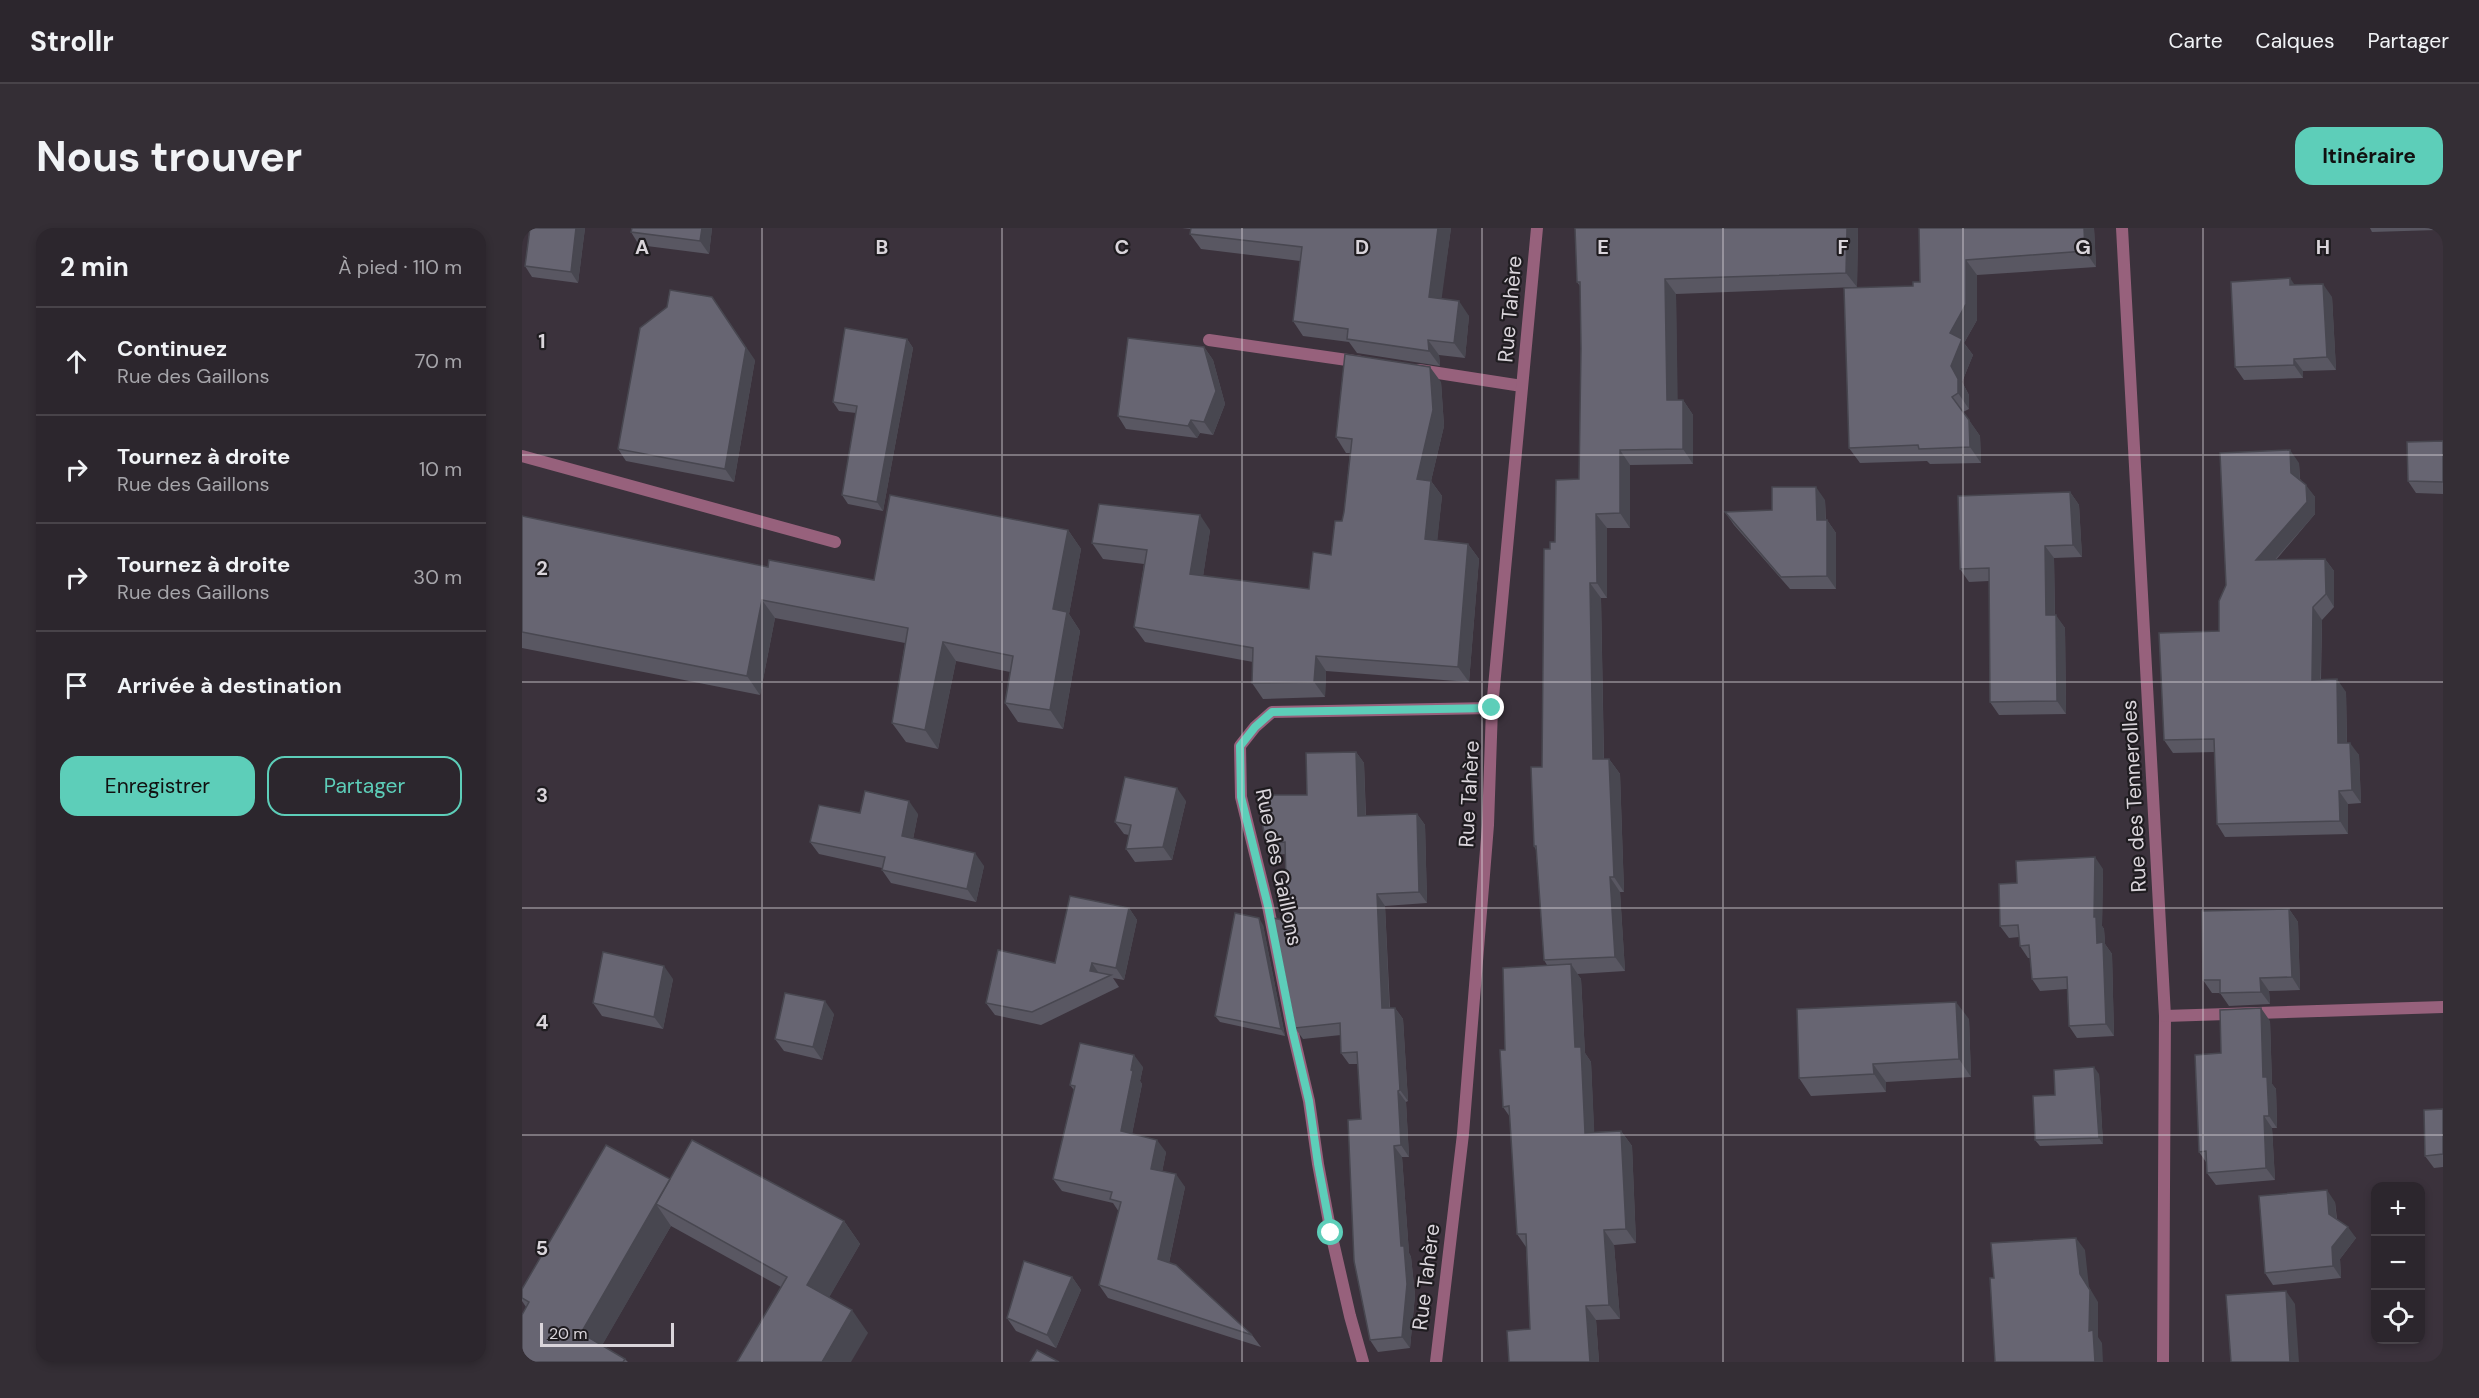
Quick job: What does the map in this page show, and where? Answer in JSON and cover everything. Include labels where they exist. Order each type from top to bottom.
[{"type":"street","name":"Rue Tahère","points":[[1436,1362],[1464,1122],[1488,825],[1492,708],[1537,228]]},
{"type":"street","name":"Rue des Tennerolles","points":[[2122,228],[2165,1016],[2163,1362]]},
{"type":"street","points":[[1209,340],[1371,363]]},
{"type":"street","points":[[1406,369],[1522,386]]},
{"type":"street","points":[[522,456],[835,542]]},
{"type":"street","name":"Rue des Gaillons","points":[[1363,1362],[1331,1233],[1309,1101],[1268,906],[1241,797],[1240,746],[1255,727],[1272,712],[1492,708]]},
{"type":"street","points":[[2165,1016],[2443,1007]]},
{"type":"building","points":[[530,228],[576,228],[571,272],[525,266]]},
{"type":"building","points":[[632,228],[702,228],[700,241],[631,232]]},
{"type":"building","points":[[1191,228],[1438,228],[1429,297],[1459,301],[1454,343],[1428,340],[1429,351],[1347,339],[1348,329],[1293,321],[1302,247],[1190,234]]},
{"type":"building","points":[[1575,228],[1847,228],[1846,273],[1665,279],[1667,400],[1683,400],[1683,449],[1620,450],[1620,513],[1596,514],[1597,583],[1590,583],[1593,759],[1609,759],[1614,877],[1610,877],[1615,957],[1544,960],[1536,846],[1534,846],[1531,767],[1542,767],[1544,549],[1550,549],[1550,542],[1555,542],[1556,480],[1579,479],[1580,282],[1577,282]]},
{"type":"building","points":[[1919,228],[2084,228],[2085,251],[1966,260],[1966,304],[1950,333],[1962,339],[1951,366],[1958,379],[1958,393],[1952,397],[1969,420],[1970,447],[1919,449],[1918,445],[1849,448],[1844,288],[1913,286],[1913,282],[1920,282]]},
{"type":"building","points":[[2290,278],[2290,285],[2323,284],[2327,357],[2294,359],[2294,365],[2235,367],[2231,282]]},
{"type":"building","points":[[670,290],[712,297],[746,348],[725,469],[618,449],[640,328],[667,307]]},
{"type":"building","points":[[845,328],[907,339],[877,502],[842,495],[857,406],[833,402]]},
{"type":"building","points":[[1128,338],[1204,347],[1216,391],[1204,422],[1191,420],[1188,426],[1118,416]]},
{"type":"building","points":[[1345,354],[1430,367],[1433,410],[1417,479],[1431,481],[1425,539],[1468,544],[1458,667],[1316,656],[1314,682],[1252,683],[1253,648],[1134,627],[1147,550],[1092,543],[1099,504],[1200,515],[1190,574],[1309,589],[1313,552],[1331,555],[1335,521],[1342,521],[1344,512],[1352,439],[1336,437]]},
{"type":"building","points":[[2443,441],[2443,482],[2408,481],[2407,442]]},
{"type":"building","points":[[2290,450],[2291,473],[2306,485],[2307,502],[2256,560],[2325,559],[2326,594],[2313,607],[2312,680],[2337,679],[2338,743],[2350,743],[2352,790],[2339,791],[2340,821],[2217,824],[2214,739],[2164,740],[2159,633],[2219,631],[2219,601],[2226,585],[2220,453]]},
{"type":"building","points":[[1772,487],[1816,487],[1817,520],[1827,520],[1827,576],[1781,577],[1725,512],[1772,510]]},
{"type":"building","points":[[2070,492],[2073,545],[2045,546],[2046,615],[2056,615],[2057,701],[1990,702],[1989,568],[1960,569],[1958,496]]},
{"type":"building","points":[[890,495],[1068,530],[1053,609],[1067,612],[1050,710],[1005,703],[1013,656],[943,642],[925,730],[892,723],[908,628],[762,600],[747,676],[522,632],[522,516],[768,567],[769,560],[874,580]]},
{"type":"building","points":[[1356,752],[1358,816],[1417,814],[1419,892],[1377,894],[1382,1008],[1395,1008],[1401,1145],[1394,1146],[1401,1246],[1404,1246],[1407,1284],[1402,1337],[1370,1340],[1354,1261],[1348,1120],[1361,1119],[1357,1052],[1341,1053],[1340,1023],[1295,1028],[1273,918],[1287,921],[1285,842],[1266,843],[1257,795],[1307,795],[1306,753]]},
{"type":"building","points":[[1125,777],[1177,788],[1163,847],[1126,849],[1131,825],[1115,822]]},
{"type":"building","points":[[865,791],[909,801],[902,836],[975,853],[967,889],[882,870],[885,857],[810,842],[819,805],[860,813]]},
{"type":"building","points":[[2095,857],[2094,917],[2096,917],[2097,943],[2103,942],[2106,1024],[2069,1026],[2067,977],[2032,979],[2029,945],[2020,946],[2018,925],[2000,926],[1999,884],[2017,883],[2016,861]]},
{"type":"building","points":[[1070,896],[1129,908],[1116,968],[1092,963],[1090,971],[1111,975],[1032,1012],[986,1003],[998,950],[1055,963]]},
{"type":"building","points":[[2289,909],[2292,977],[2260,978],[2261,992],[2220,993],[2220,980],[2203,980],[2202,911]]},
{"type":"building","points":[[1235,913],[1259,918],[1281,1029],[1215,1016]]},
{"type":"building","points":[[603,952],[664,966],[654,1017],[593,1003]]},
{"type":"building","points":[[1571,964],[1575,1047],[1581,1047],[1585,1133],[1621,1131],[1626,1229],[1604,1230],[1609,1305],[1586,1306],[1590,1362],[1509,1362],[1507,1331],[1530,1329],[1526,1234],[1517,1234],[1509,1106],[1503,1107],[1500,1050],[1505,1050],[1503,968]]},
{"type":"building","points":[[785,993],[825,1001],[813,1047],[775,1039]]},
{"type":"building","points":[[1956,1002],[1959,1059],[1873,1064],[1874,1074],[1799,1078],[1797,1009]]},
{"type":"building","points":[[2261,1008],[2263,1077],[2267,1077],[2269,1116],[2264,1116],[2266,1168],[2207,1173],[2206,1151],[2199,1152],[2195,1055],[2221,1053],[2220,1010]]},
{"type":"building","points":[[1080,1043],[1134,1055],[1121,1131],[1157,1140],[1151,1169],[1176,1174],[1158,1259],[1176,1265],[1252,1335],[1099,1285],[1121,1202],[1110,1199],[1112,1192],[1053,1179],[1075,1086],[1070,1085]]},
{"type":"building","points":[[2094,1067],[2099,1138],[2035,1140],[2033,1096],[2055,1095],[2054,1070]]},
{"type":"building","points":[[2443,1109],[2443,1154],[2425,1156],[2424,1110]]},
{"type":"building","points":[[692,1140],[844,1221],[807,1285],[852,1310],[822,1362],[737,1362],[787,1277],[656,1204]]},
{"type":"building","points":[[606,1145],[670,1179],[581,1333],[625,1359],[623,1362],[522,1362],[522,1315],[529,1302],[522,1298],[522,1289]]},
{"type":"building","points":[[2327,1190],[2329,1214],[2348,1227],[2332,1247],[2333,1266],[2265,1273],[2259,1196]]},
{"type":"building","points":[[2076,1238],[2080,1274],[2090,1290],[2089,1331],[2093,1330],[2095,1362],[1995,1362],[1990,1278],[1994,1278],[1991,1243]]},
{"type":"building","points":[[1024,1261],[1072,1277],[1047,1335],[1007,1318]]},
{"type":"building","points":[[2286,1291],[2290,1362],[2231,1362],[2226,1295]]},
{"type":"building","points":[[1037,1350],[1059,1362],[1030,1362]]},
{"type":"route","points":[[1331,1233],[1309,1101],[1268,906],[1241,797],[1240,746],[1255,727],[1272,712],[1374,708],[1492,708]]}]
